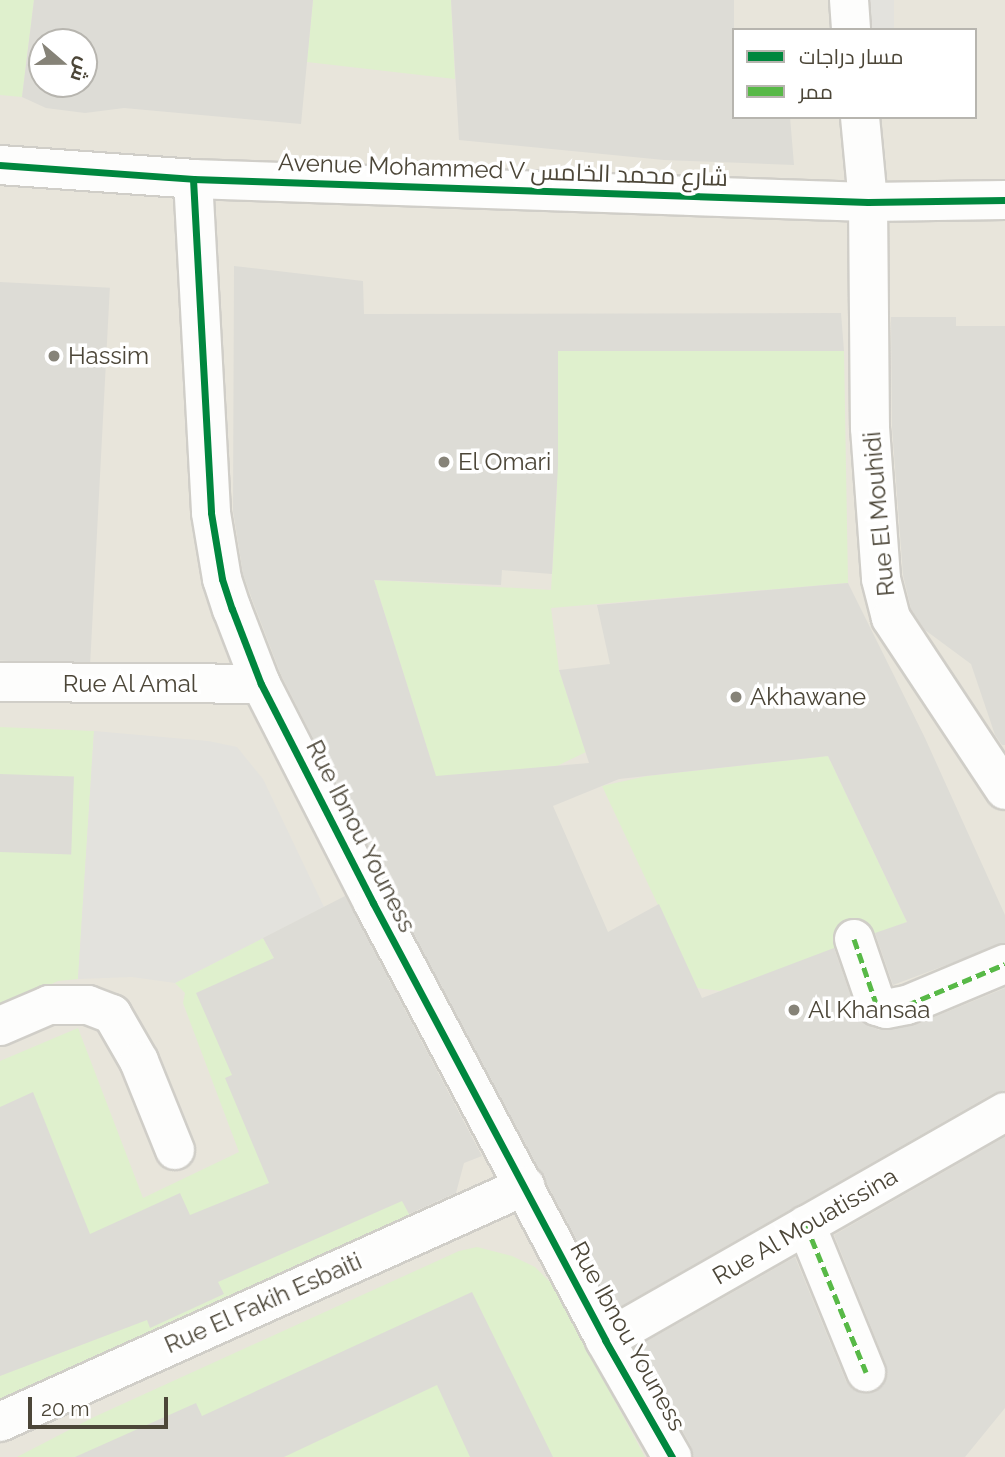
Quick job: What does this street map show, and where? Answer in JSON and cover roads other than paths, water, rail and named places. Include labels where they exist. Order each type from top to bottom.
[{"type":"street","points":[[849,0],[851,28]]},
{"type":"street","name":"Rue El Mouhidi","points":[[860,119],[868,202],[870,428],[881,579],[891,618],[1005,790]]},
{"type":"street","name":"Avenue Mohammed V شارع محمد الخامس","points":[[0,165],[193,179],[868,202],[1005,200]]},
{"type":"street","name":"Rue Ibnou Youness","points":[[193,179],[211,513],[222,579],[261,684],[373,903],[605,1340],[671,1457]]},
{"type":"street","name":"Rue Al Amal","points":[[0,682],[261,684]]},
{"type":"street","points":[[854,939],[877,1006],[886,1009],[907,1005],[1005,964]]},
{"type":"street","points":[[0,1026],[49,1004],[88,1005],[112,1014],[139,1061],[174,1150]]},
{"type":"street","name":"Rue Al Mouatissina","points":[[605,1340],[1005,1112]]},
{"type":"street","name":"Rue El Fakih Esbaiti","points":[[0,1422],[525,1186]]},
{"type":"street","points":[[806,1225],[866,1372]]},
{"type":"place","name":"Hassim","points":[[54,356]]},
{"type":"place","name":"El Omari","points":[[444,462]]},
{"type":"place","name":"Akhawane","points":[[736,697]]},
{"type":"place","name":"Al Khansaa","points":[[794,1010]]}]
